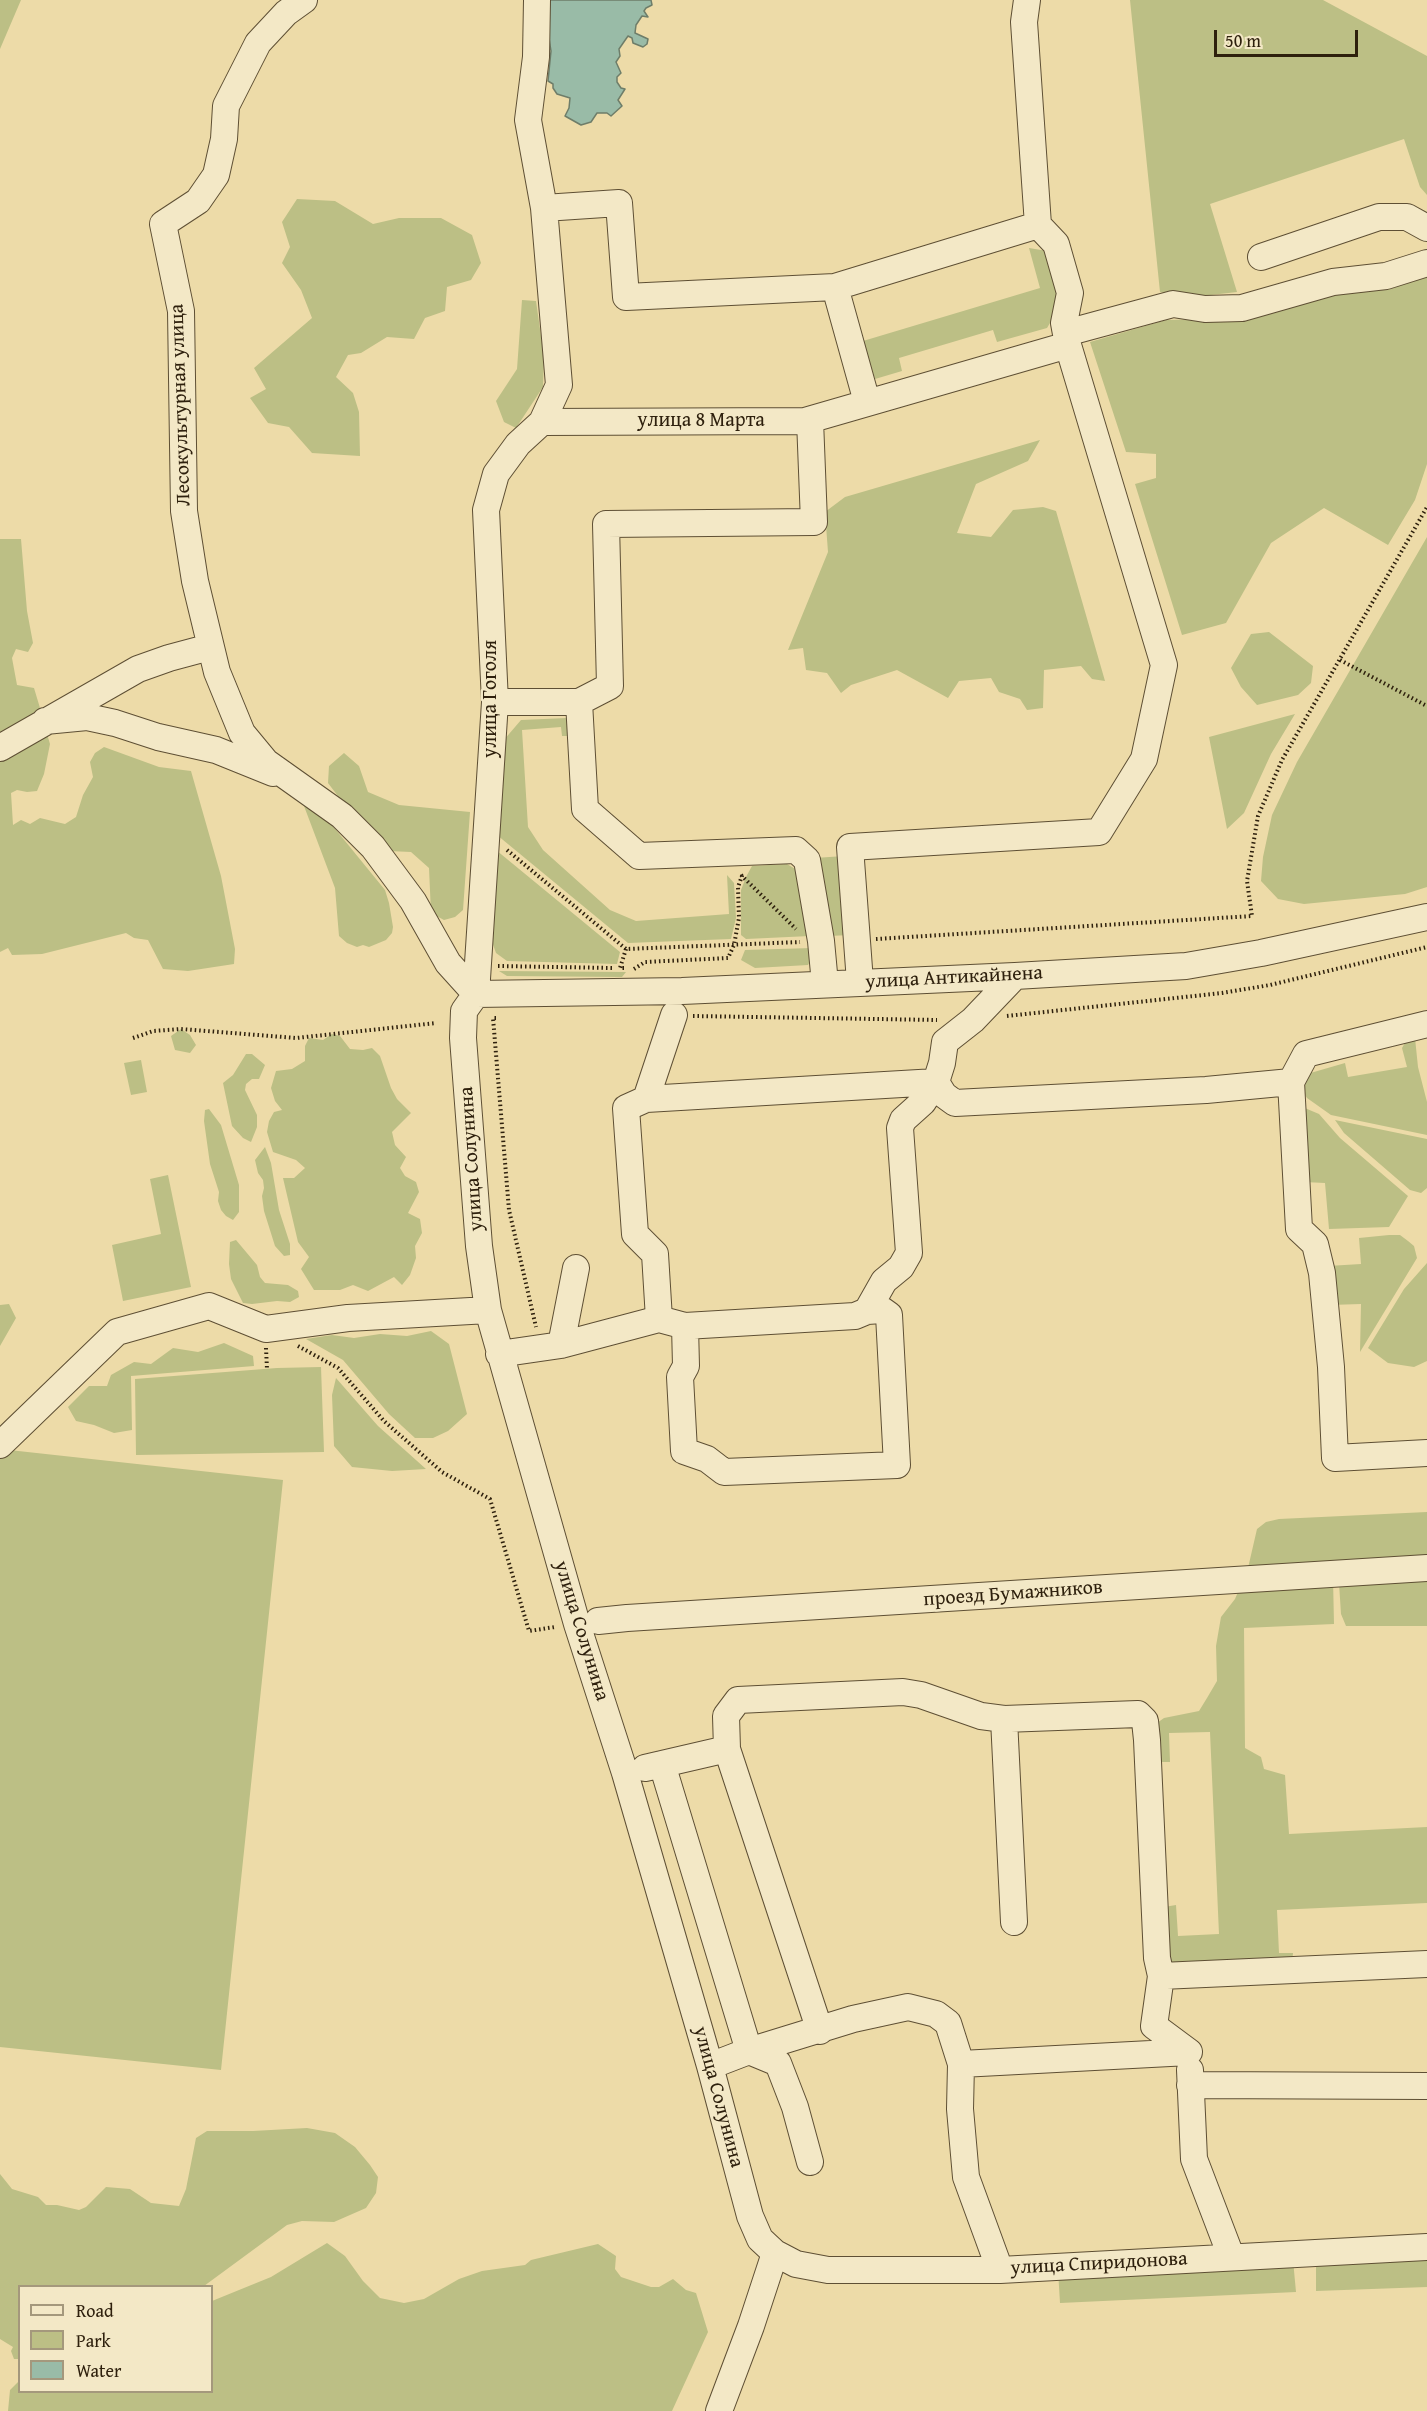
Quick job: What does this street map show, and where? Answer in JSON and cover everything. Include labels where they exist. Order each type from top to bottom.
[{"type":"street","name":"Лесокультурная улица","points":[[304,0],[286,14],[258,43],[225,106],[224,139],[216,175],[198,201],[163,224],[181,311],[184,511],[195,581],[210,647],[242,733],[266,762],[342,816],[373,847],[413,901],[448,963],[476,994]]},
{"type":"street","points":[[537,0],[536,57],[528,120],[544,208],[559,385],[542,422]]},
{"type":"street","points":[[860,982],[850,847],[1099,832],[1144,759],[1164,664],[1067,339],[1064,323],[1070,293],[1056,244],[1038,225],[1024,22],[1027,0]]},
{"type":"street","points":[[544,208],[619,203],[626,297],[835,287],[1038,225]]},
{"type":"street","points":[[1261,257],[1379,217],[1407,217],[1427,228]]},
{"type":"street","name":"улица 8 Марта","points":[[542,422],[810,420],[1173,304],[1205,309],[1242,308],[1333,282],[1386,276],[1427,263]]},
{"type":"street","points":[[835,287],[867,402]]},
{"type":"street","points":[[495,702],[579,702],[610,686],[606,524],[814,522],[810,420]]},
{"type":"street","name":"улица Гоголя","points":[[476,994],[495,702],[486,510],[496,474],[518,444],[542,422]]},
{"type":"street","name":"Лесокультурная улица","points":[[0,748],[138,669],[210,647]]},
{"type":"street","points":[[579,702],[585,809],[639,856],[716,854],[744,864],[796,850],[807,860],[821,941],[825,984]]},
{"type":"street","name":"Лесокультурная улица","points":[[45,721],[87,717],[115,723],[158,737],[216,750],[294,784]]},
{"type":"street","name":"улица Антикайнена","points":[[476,994],[682,991],[1186,966],[1261,953],[1427,917]]},
{"type":"street","points":[[867,1311],[884,1281],[901,1267],[909,1253],[900,1128],[903,1120],[922,1102],[936,1082],[945,1042],[973,1020],[1015,976]]},
{"type":"street","points":[[972,978],[973,1020]]},
{"type":"street","name":"улица Солунина","points":[[476,994],[464,1011],[463,1038],[479,1246],[488,1310],[577,1624],[625,1773],[710,2066],[750,2216],[760,2239],[775,2253]]},
{"type":"street","points":[[646,1099],[674,1016]]},
{"type":"street","points":[[1427,1024],[1306,1054],[1291,1082],[1299,1229],[1315,1244],[1322,1274],[1331,1367],[1335,1458],[1427,1453]]},
{"type":"street","points":[[659,1319],[655,1254],[635,1234],[626,1108],[646,1099],[936,1082]]},
{"type":"street","points":[[936,1082],[944,1095],[955,1103],[1291,1082]]},
{"type":"street","points":[[551,1346],[576,1268]]},
{"type":"street","points":[[0,1445],[117,1332],[209,1306],[266,1329],[348,1318],[488,1310]]},
{"type":"street","points":[[499,1354],[551,1346],[659,1319],[685,1326],[855,1316],[867,1311],[882,1311],[889,1315],[897,1465],[723,1472],[707,1459],[684,1451],[680,1377],[686,1366],[685,1326]]},
{"type":"street","name":"проезд Бумажников","points":[[598,1621],[1427,1568]]},
{"type":"street","points":[[820,2031],[727,1749],[726,1716],[738,1700],[903,1692],[921,1695],[981,1716],[1004,1719],[1138,1714],[1145,1721],[1148,1740],[1157,1958],[1161,1976],[1154,2026],[1189,2052]]},
{"type":"street","points":[[1004,1719],[1014,1922]]},
{"type":"street","points":[[625,1773],[727,1749]]},
{"type":"street","points":[[662,1764],[748,2051]]},
{"type":"street","points":[[1161,1976],[1427,1964]]},
{"type":"street","points":[[710,2066],[748,2051],[854,2019],[908,2007],[936,2014],[948,2024],[961,2064],[960,2109],[966,2177],[1000,2270]]},
{"type":"street","points":[[748,2051],[778,2063],[795,2107],[810,2162]]},
{"type":"street","points":[[961,2064],[1189,2052]]},
{"type":"street","points":[[1189,2052],[1194,2159],[1231,2256]]},
{"type":"street","points":[[1190,2085],[1427,2086]]},
{"type":"street","name":"улица Спиридонова","points":[[775,2253],[796,2264],[828,2270],[1000,2270],[1427,2247]]},
{"type":"street","points":[[719,2411],[775,2253]]},
{"type":"path","points":[[1252,916],[1246,881],[1258,816],[1282,760],[1427,507]]},
{"type":"path","points":[[1340,660],[1427,706]]},
{"type":"path","points":[[716,854],[744,864],[801,934]]},
{"type":"path","points":[[477,966],[636,969],[645,962],[728,958],[734,945],[739,918],[738,887],[744,864]]},
{"type":"path","points":[[973,1020],[1222,993],[1270,985],[1427,947]]},
{"type":"path","points":[[620,968],[626,949]]},
{"type":"path","points":[[674,1016],[937,1020]]},
{"type":"path","points":[[504,1017],[493,1018],[509,1210],[551,1346]]},
{"type":"path","points":[[133,1038],[153,1030],[181,1029],[296,1038],[436,1023]]},
{"type":"path","points":[[297,1346],[338,1368],[384,1420],[442,1472],[490,1499],[529,1631],[556,1627]]},
{"type":"green space","points":[[0,0],[21,0],[0,49]]},
{"type":"green space","points":[[1130,0],[1323,0],[1427,56],[1427,195],[1420,187],[1404,139],[1210,204],[1237,292],[1193,297],[1160,292]]},
{"type":"green space","points":[[297,199],[335,201],[373,224],[399,218],[441,218],[472,235],[481,263],[471,280],[447,287],[445,311],[425,318],[414,339],[387,337],[361,353],[348,355],[336,377],[353,393],[359,412],[360,456],[312,453],[289,427],[268,423],[250,398],[266,389],[254,368],[312,318],[301,290],[282,263],[290,247],[282,222]]},
{"type":"green space","points":[[1029,248],[1047,251],[1059,295],[1056,313],[1047,328],[997,342],[993,330],[899,358],[902,371],[875,379],[863,341],[1040,288]]},
{"type":"green space","points":[[1427,272],[1427,464],[1415,500],[1388,545],[1324,508],[1271,543],[1226,623],[1182,635],[1135,484],[1156,478],[1156,454],[1126,452],[1090,342],[1166,320],[1243,318],[1274,306]]},
{"type":"green space","points":[[522,300],[536,301],[544,357],[543,387],[516,428],[504,422],[496,401],[517,369]]},
{"type":"green space","points":[[1040,440],[1028,461],[976,484],[957,533],[991,537],[1013,510],[1043,507],[1056,511],[1105,681],[1092,679],[1081,666],[1044,670],[1043,708],[1027,710],[1020,699],[999,692],[991,678],[959,681],[948,698],[897,670],[851,685],[841,693],[827,673],[806,670],[803,648],[788,650],[828,552],[825,512],[845,497]]},
{"type":"green space","points":[[1427,537],[1427,887],[1405,894],[1304,904],[1278,899],[1261,881],[1263,857],[1272,815],[1297,762]]},
{"type":"green space","points":[[0,539],[21,539],[27,611],[33,643],[28,652],[16,649],[12,658],[17,685],[34,688],[43,718],[0,743]]},
{"type":"green space","points":[[1269,632],[1313,666],[1311,683],[1298,695],[1257,705],[1241,687],[1231,668],[1251,634]]},
{"type":"green space","points":[[1295,714],[1271,754],[1244,813],[1227,829],[1209,737]]},
{"type":"green space","points":[[567,718],[569,736],[562,736],[561,727],[522,730],[528,827],[543,850],[610,910],[636,921],[729,914],[727,875],[734,883],[736,918],[731,939],[628,943],[497,835],[503,741],[521,720]]},
{"type":"green space","points":[[47,734],[50,744],[44,774],[37,791],[17,790],[11,793],[13,825],[21,820],[30,824],[40,818],[65,824],[76,817],[83,795],[93,777],[90,762],[95,753],[104,747],[159,767],[191,771],[221,876],[235,949],[234,964],[188,971],[163,969],[148,940],[134,938],[126,933],[42,954],[12,955],[8,948],[0,952],[0,757]]},
{"type":"green space","points":[[344,753],[359,766],[368,792],[399,805],[470,812],[463,910],[455,917],[444,920],[431,913],[429,868],[411,852],[389,851],[347,808],[328,783],[329,766]]},
{"type":"green space","points":[[307,804],[332,825],[385,890],[393,927],[392,933],[386,940],[369,947],[363,945],[357,947],[347,943],[339,936],[335,888],[304,806]]},
{"type":"green space","points":[[496,850],[620,952],[617,964],[507,961],[496,953],[490,936]]},
{"type":"green space","points":[[844,856],[851,935],[828,936],[815,858]]},
{"type":"green space","points":[[787,864],[797,870],[810,936],[746,939],[741,935],[741,890],[752,866]]},
{"type":"green space","points":[[812,948],[814,954],[808,965],[755,968],[741,960],[745,950]]},
{"type":"green space","points":[[499,971],[626,972],[622,977],[507,976]]},
{"type":"green space","points":[[181,1029],[190,1035],[196,1045],[190,1053],[175,1050],[171,1036]]},
{"type":"green space","points":[[332,1034],[340,1036],[350,1049],[372,1048],[380,1056],[391,1088],[397,1099],[411,1113],[392,1132],[395,1145],[406,1157],[400,1168],[405,1176],[416,1182],[419,1192],[408,1213],[420,1219],[422,1233],[415,1246],[416,1258],[410,1275],[402,1285],[394,1277],[368,1291],[353,1285],[340,1290],[314,1290],[301,1269],[309,1257],[298,1242],[283,1178],[294,1178],[305,1168],[296,1160],[273,1152],[267,1132],[269,1121],[274,1112],[282,1110],[275,1101],[271,1088],[276,1071],[292,1069],[305,1061],[305,1046],[309,1038],[323,1040]]},
{"type":"green space","points":[[1415,1038],[1418,1067],[1427,1102],[1427,1135],[1331,1115],[1307,1098],[1301,1089],[1307,1074],[1345,1063],[1348,1077],[1407,1067],[1402,1048],[1406,1041]]},
{"type":"green space","points":[[246,1054],[252,1054],[265,1065],[259,1079],[252,1079],[246,1084],[245,1090],[257,1115],[257,1127],[251,1142],[243,1138],[232,1126],[223,1083],[233,1075]]},
{"type":"green space","points":[[141,1060],[147,1092],[131,1095],[124,1063]]},
{"type":"green space","points":[[1300,1106],[1319,1114],[1340,1138],[1408,1196],[1389,1227],[1329,1229],[1325,1183],[1304,1182]]},
{"type":"green space","points":[[209,1109],[221,1125],[239,1185],[239,1212],[233,1220],[221,1210],[218,1201],[219,1192],[210,1164],[204,1121],[205,1110]]},
{"type":"green space","points":[[1335,1120],[1427,1139],[1427,1188],[1421,1193],[1410,1190],[1344,1133]]},
{"type":"green space","points":[[265,1147],[271,1163],[279,1210],[290,1244],[290,1255],[284,1256],[275,1246],[264,1211],[263,1180],[258,1173],[255,1160]]},
{"type":"green space","points":[[168,1175],[191,1287],[123,1301],[112,1245],[161,1234],[150,1179]]},
{"type":"green space","points":[[1400,1235],[1408,1241],[1414,1246],[1417,1258],[1360,1352],[1361,1304],[1330,1305],[1328,1266],[1361,1264],[1359,1238]]},
{"type":"green space","points":[[236,1240],[257,1265],[260,1277],[265,1283],[288,1285],[298,1291],[299,1297],[290,1302],[243,1303],[231,1279],[229,1264],[230,1242]]},
{"type":"green space","points":[[1427,1263],[1427,1361],[1414,1367],[1388,1363],[1368,1348],[1404,1289]]},
{"type":"green space","points":[[9,1304],[16,1318],[0,1346],[0,1305]]},
{"type":"green space","points":[[431,1331],[449,1344],[467,1414],[448,1431],[433,1438],[415,1438],[389,1414],[343,1360],[306,1339],[332,1335],[354,1338],[380,1334],[407,1336]]},
{"type":"green space","points":[[224,1343],[253,1356],[254,1366],[131,1376],[132,1430],[114,1433],[76,1421],[68,1407],[89,1386],[107,1386],[111,1375],[134,1362],[151,1364],[173,1348],[198,1352]]},
{"type":"green space","points":[[321,1367],[324,1452],[136,1455],[135,1379],[277,1368]]},
{"type":"green space","points":[[336,1378],[378,1426],[426,1469],[392,1471],[352,1467],[334,1446],[332,1395]]},
{"type":"green space","points":[[0,1449],[283,1480],[221,2070],[0,2047]]},
{"type":"green space","points":[[1427,1512],[1427,1557],[1248,1568],[1257,1529],[1266,1522],[1279,1519]]},
{"type":"green space","points":[[1427,1570],[1427,1626],[1346,1626],[1341,1614],[1339,1583]]},
{"type":"green space","points":[[1333,1578],[1334,1624],[1244,1628],[1245,1748],[1261,1757],[1264,1769],[1285,1775],[1289,1834],[1427,1827],[1427,1903],[1277,1910],[1279,1953],[1293,1953],[1292,1964],[1167,1963],[1164,1907],[1176,1905],[1178,1936],[1219,1934],[1210,1732],[1169,1733],[1170,1762],[1158,1762],[1157,1723],[1164,1718],[1199,1711],[1207,1698],[1217,1681],[1216,1646],[1221,1617],[1235,1599],[1241,1585]]},
{"type":"green space","points":[[307,2128],[335,2133],[355,2147],[370,2165],[378,2177],[376,2193],[366,2208],[334,2222],[302,2221],[287,2225],[205,2285],[18,2285],[18,2359],[14,2359],[11,2351],[13,2347],[0,2339],[0,2174],[12,2189],[38,2197],[46,2205],[79,2210],[86,2207],[106,2187],[130,2189],[151,2203],[179,2206],[186,2189],[196,2138],[207,2131]]},
{"type":"green space","points":[[327,2243],[345,2256],[363,2281],[380,2298],[404,2303],[424,2299],[459,2279],[482,2271],[525,2265],[531,2260],[598,2244],[616,2256],[615,2269],[621,2277],[651,2287],[659,2287],[673,2279],[686,2290],[696,2293],[708,2332],[672,2411],[8,2411],[10,2390],[18,2382],[18,2393],[213,2393],[213,2301],[271,2277]]},
{"type":"green space","points":[[1427,2256],[1427,2287],[1316,2291],[1316,2263]]},
{"type":"green space","points":[[1293,2260],[1296,2292],[1060,2303],[1058,2270]]},
{"type":"water","points":[[543,0],[651,0],[652,5],[644,11],[648,17],[642,16],[636,25],[635,33],[648,39],[647,44],[643,47],[633,43],[632,38],[628,36],[619,49],[620,56],[616,62],[621,73],[617,77],[617,82],[621,88],[625,89],[618,100],[622,106],[611,116],[607,113],[597,113],[591,122],[581,125],[565,116],[570,98],[557,94],[553,84],[548,81],[551,51]]}]
